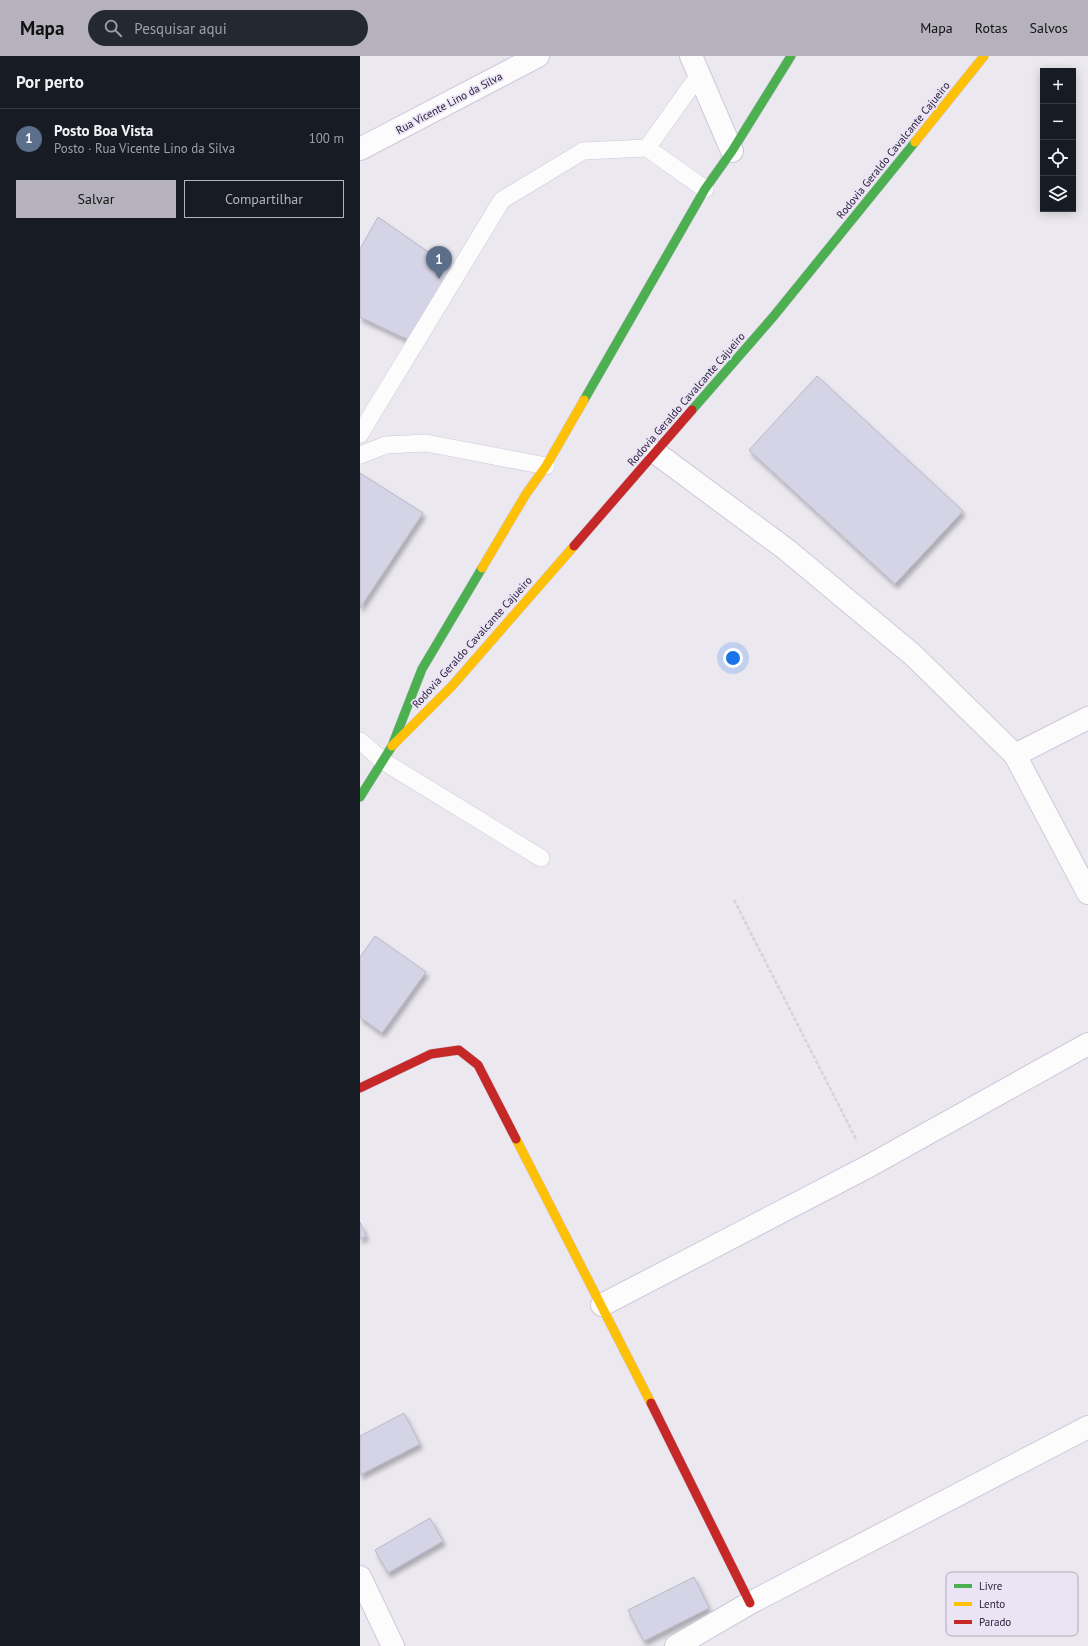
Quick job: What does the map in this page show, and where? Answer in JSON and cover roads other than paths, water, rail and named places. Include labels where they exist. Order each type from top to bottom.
[{"type":"main road","name":"Rodovia Geraldo Cavalcante Cajueiro","points":[[360,797],[392,746],[422,669],[526,494],[546,466],[705,189],[732,151],[790,56]]},
{"type":"main road","name":"Rodovia Geraldo Cavalcante Cajueiro","points":[[392,746],[452,686],[774,317],[984,56]]},
{"type":"main road","points":[[360,1088],[431,1054],[459,1050],[478,1065],[602,1305],[750,1603]]},
{"type":"street","name":"Rua Vicente Lino da Silva","points":[[360,149],[538,56]]},
{"type":"street","points":[[695,65],[732,151]]},
{"type":"street","points":[[656,453],[787,550],[913,655],[1015,755],[1088,893]]},
{"type":"street","points":[[1015,755],[1088,718]]},
{"type":"street","points":[[602,1305],[869,1166],[1088,1044]]},
{"type":"street","points":[[676,1646],[750,1603],[1088,1427]]},
{"type":"street","points":[[360,1577],[393,1646]]},
{"type":"lane","points":[[647,148],[695,65]]},
{"type":"lane","points":[[360,434],[502,200],[583,152],[647,148],[705,189]]},
{"type":"lane","points":[[360,456],[386,445],[426,443],[546,466]]},
{"type":"lane","points":[[360,741],[383,761],[541,858]]},
{"type":"place","name":"Posto Boa Vista","points":[[439,279]]}]
